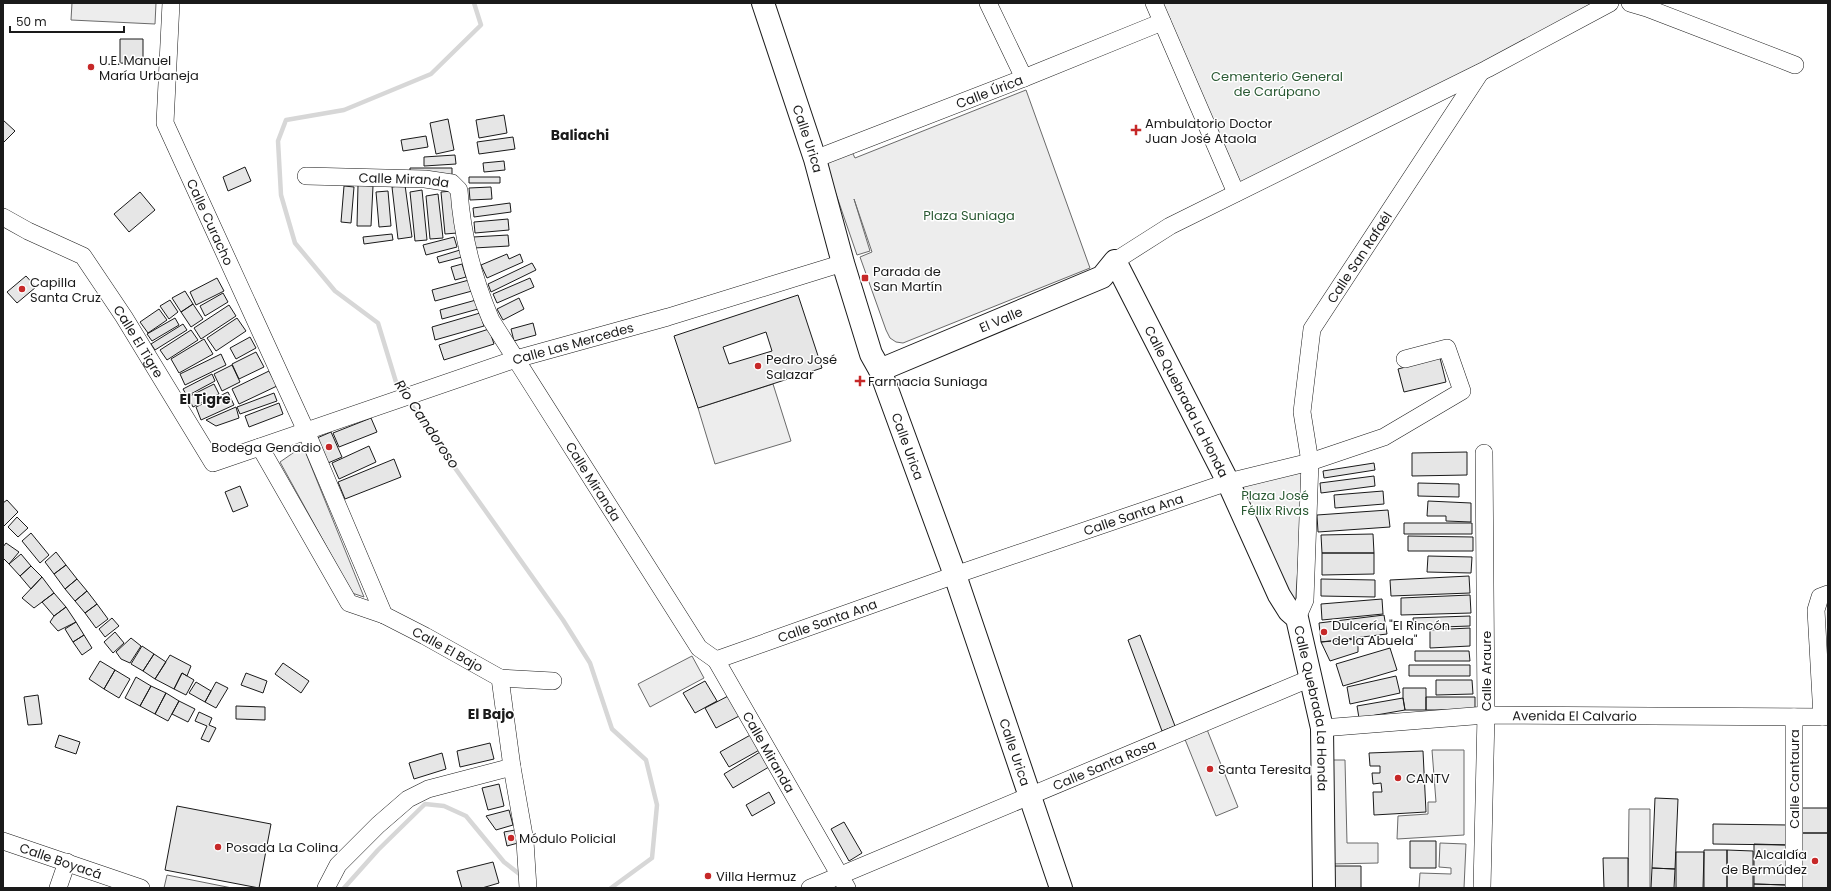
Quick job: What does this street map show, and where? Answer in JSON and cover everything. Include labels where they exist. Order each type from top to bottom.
[{"type":"main road","name":"Calle Urica","points":[[763,3],[815,159],[843,263],[871,354],[880,370],[955,575],[1061,888]]},
{"type":"main road","name":"El Valle","points":[[880,370],[1102,276],[1115,261]]},
{"type":"main road","name":"Calle Quebrada La Honda","points":[[1115,261],[1228,482],[1279,595],[1289,610],[1298,618],[1322,728],[1324,888]]},
{"type":"street","name":"Calle Curacho","points":[[171,3],[165,123],[306,431]]},
{"type":"street","points":[[988,3],[1024,78]]},
{"type":"street","points":[[1154,3],[1236,194]]},
{"type":"street","name":"Calle San Rafaél","points":[[1115,261],[1170,226],[1480,72],[1610,3]]},
{"type":"street","points":[[1630,3],[1647,8],[1795,65]]},
{"type":"street","name":"Calle Úrica","points":[[815,159],[1024,78],[1162,22]]},
{"type":"street","name":"Calle San Rafaél","points":[[1298,618],[1305,600],[1310,462],[1302,412],[1312,329],[1480,72]]},
{"type":"street","name":"Calle Miranda","points":[[306,176],[425,179],[452,183],[459,190],[470,263],[480,294],[491,320],[699,648],[716,660],[844,882]]},
{"type":"street","name":"Calle El Tigre","points":[[3,217],[28,231],[83,256],[124,316],[212,463]]},
{"type":"street","name":"Calle Las Mercedes","points":[[212,463],[516,359],[668,317],[843,263]]},
{"type":"street","name":"Calle Santa Ana","points":[[716,660],[955,575],[1228,482],[1310,462],[1384,437],[1462,391],[1447,348],[1405,359]]},
{"type":"street","points":[[306,431],[384,615]]},
{"type":"street","name":"Calle El Bajo","points":[[260,447],[349,603],[384,615],[500,678]]},
{"type":"street","name":"Calle Araure","points":[[1482,888],[1486,715],[1484,453]]},
{"type":"street","points":[[1825,717],[1816,610],[1820,597],[1828,594]]},
{"type":"street","points":[[528,888],[525,841],[512,767],[500,678],[553,681]]},
{"type":"street","name":"Calle Santa Rosa","points":[[810,888],[844,882],[1030,795],[1311,678]]},
{"type":"street","name":"Avenida El Calvario","points":[[1322,728],[1486,715],[1825,717]]},
{"type":"street","name":"Calle Cantaura","points":[[1794,717],[1794,888]]},
{"type":"street","points":[[326,888],[338,865],[378,825],[408,799],[428,789],[512,767]]},
{"type":"street","name":"Calle Boyacá","points":[[3,841],[141,888]]},
{"type":"street","points":[[58,888],[67,862]]},
{"type":"shaded area","points":[[72,3],[156,3],[155,24],[71,20]]},
{"type":"shaded area","name":"Cementerio General de Carúpano","points":[[1153,3],[1610,3],[1236,193]]},
{"type":"shaded area","name":"Plaza Suniaga","points":[[1026,90],[1090,268],[903,343],[896,342],[890,338],[886,330],[860,257],[872,252],[854,199],[870,251],[857,255],[824,159],[850,148],[855,158]]},
{"type":"shaded area","points":[[773,384],[791,441],[715,464],[698,408]]},
{"type":"shaded area","points":[[303,446],[364,597],[352,593],[280,462]]},
{"type":"shaded area","name":"Plaza José Féllix Rivas","points":[[1305,468],[1295,609],[1236,484]]},
{"type":"shaded area","points":[[692,656],[704,678],[650,707],[638,684]]},
{"type":"shaded area","name":"Santa Teresita","points":[[1204,722],[1238,807],[1216,816],[1182,732]]},
{"type":"shaded area","points":[[1432,750],[1464,750],[1464,835],[1397,839],[1398,816],[1428,814],[1428,802],[1436,802]]},
{"type":"shaded area","points":[[1328,760],[1345,760],[1347,843],[1378,843],[1378,863],[1330,864]]},
{"type":"shaded area","points":[[1629,809],[1650,809],[1650,888],[1628,888]]},
{"type":"shaded area","points":[[1440,843],[1466,844],[1464,888],[1419,888],[1420,873],[1451,874],[1451,868],[1439,867]]},
{"type":"shaded area","points":[[167,875],[232,888],[164,888]]},
{"type":"building","points":[[120,39],[143,39],[143,64],[120,63]]},
{"type":"building","points":[[504,115],[507,133],[479,138],[476,120]]},
{"type":"building","points":[[448,119],[454,150],[436,154],[430,123]]},
{"type":"building","points":[[3,120],[15,131],[3,143]]},
{"type":"building","points":[[426,136],[428,147],[403,151],[401,140]]},
{"type":"building","points":[[513,137],[515,149],[479,154],[477,142]]},
{"type":"building","points":[[455,155],[456,164],[424,166],[424,157]]},
{"type":"building","points":[[504,161],[505,170],[484,172],[483,163]]},
{"type":"building","points":[[245,167],[251,181],[228,191],[223,177]]},
{"type":"building","points":[[410,168],[452,168],[452,175],[410,175]]},
{"type":"building","points":[[469,177],[500,177],[500,183],[469,183]]},
{"type":"building","points":[[358,185],[373,186],[371,226],[357,226]]},
{"type":"building","points":[[405,185],[412,237],[398,239],[392,187]]},
{"type":"building","points":[[344,186],[354,187],[351,223],[341,222]]},
{"type":"building","points":[[491,187],[492,199],[470,200],[469,188]]},
{"type":"building","points":[[422,190],[427,240],[415,241],[410,192]]},
{"type":"building","points":[[388,191],[391,226],[379,227],[376,192]]},
{"type":"building","points":[[452,191],[457,233],[445,234],[441,192]]},
{"type":"building","points":[[140,192],[155,210],[129,232],[114,214]]},
{"type":"building","points":[[438,194],[443,238],[430,239],[426,196]]},
{"type":"building","points":[[510,203],[511,212],[474,217],[473,208]]},
{"type":"building","points":[[508,219],[509,230],[475,233],[474,222]]},
{"type":"building","points":[[392,234],[393,240],[364,244],[363,237]]},
{"type":"building","points":[[508,235],[509,246],[474,248],[473,237]]},
{"type":"building","points":[[454,237],[457,247],[426,255],[423,245]]},
{"type":"building","points":[[460,250],[462,257],[439,263],[437,257]]},
{"type":"building","points":[[507,254],[509,259],[520,254],[523,262],[487,278],[481,265]]},
{"type":"building","points":[[532,263],[536,270],[491,292],[488,284]]},
{"type":"building","points":[[462,264],[466,277],[455,280],[451,267]]},
{"type":"building","name":"Capilla Santa Cruz","points":[[26,276],[36,287],[17,303],[7,292]]},
{"type":"building","points":[[217,278],[224,291],[196,305],[190,292]]},
{"type":"building","points":[[530,278],[534,287],[497,303],[493,294]]},
{"type":"building","points":[[469,280],[472,291],[435,301],[432,290]]},
{"type":"building","points":[[185,291],[193,304],[181,312],[172,298]]},
{"type":"building","points":[[223,293],[228,302],[205,316],[200,306]]},
{"type":"building","points":[[798,295],[822,368],[698,408],[674,336]],"holes":[[[766,332],[772,351],[729,364],[723,347]]]},
{"type":"building","points":[[519,298],[524,309],[503,320],[497,309]]},
{"type":"building","points":[[170,300],[178,312],[169,319],[160,306]]},
{"type":"building","points":[[476,300],[478,309],[442,319],[440,310]]},
{"type":"building","points":[[193,304],[203,319],[191,327],[181,312]]},
{"type":"building","points":[[229,305],[236,316],[201,339],[194,328]]},
{"type":"building","points":[[159,309],[167,320],[148,333],[140,322]]},
{"type":"building","points":[[480,313],[484,326],[435,340],[432,327]]},
{"type":"building","points":[[175,318],[179,325],[152,341],[147,334]]},
{"type":"building","points":[[237,318],[246,331],[216,351],[207,338]]},
{"type":"building","points":[[533,323],[536,335],[514,341],[511,329]]},
{"type":"building","points":[[183,324],[187,330],[155,350],[151,344]]},
{"type":"building","points":[[489,329],[494,344],[444,360],[439,345]]},
{"type":"building","points":[[191,330],[198,340],[167,360],[160,350]]},
{"type":"building","points":[[250,337],[256,348],[236,359],[230,348]]},
{"type":"building","points":[[204,339],[213,354],[179,373],[171,359]]},
{"type":"building","points":[[256,352],[264,367],[239,379],[232,364]]},
{"type":"building","points":[[221,354],[226,365],[185,385],[180,374]]},
{"type":"building","points":[[1440,358],[1446,382],[1404,392],[1398,369]]},
{"type":"building","points":[[232,365],[240,382],[222,391],[214,374]]},
{"type":"building","points":[[269,371],[277,386],[239,404],[232,389]]},
{"type":"building","points":[[212,374],[215,381],[187,396],[183,389]]},
{"type":"building","points":[[214,384],[219,394],[193,407],[188,397]]},
{"type":"building","points":[[228,392],[234,405],[201,420],[196,407]]},
{"type":"building","points":[[274,393],[277,401],[240,414],[237,407]]},
{"type":"building","points":[[279,403],[283,414],[249,427],[245,416]]},
{"type":"building","points":[[236,407],[239,418],[216,426],[206,420]]},
{"type":"building","points":[[371,418],[377,432],[339,447],[333,433]]},
{"type":"building","name":"Bodega Genadio","points":[[331,432],[342,457],[328,463],[317,438]]},
{"type":"building","points":[[369,446],[376,462],[339,479],[332,463]]},
{"type":"building","points":[[1467,452],[1467,475],[1412,476],[1412,453]]},
{"type":"building","points":[[394,459],[401,477],[345,499],[338,482]]},
{"type":"building","points":[[1374,463],[1375,470],[1324,478],[1323,471]]},
{"type":"building","points":[[1374,476],[1375,486],[1321,493],[1320,483]]},
{"type":"building","points":[[1418,483],[1459,484],[1459,497],[1418,496]]},
{"type":"building","points":[[240,486],[248,506],[233,512],[225,492]]},
{"type":"building","points":[[1383,491],[1384,504],[1335,508],[1334,495]]},
{"type":"building","points":[[7,500],[18,512],[3,527],[3,503]]},
{"type":"building","points":[[1428,501],[1471,503],[1471,522],[1446,521],[1446,516],[1427,516]]},
{"type":"building","points":[[1388,510],[1390,527],[1318,532],[1317,515]]},
{"type":"building","points":[[17,517],[28,528],[18,537],[8,527]]},
{"type":"building","points":[[1404,523],[1472,523],[1472,534],[1404,534]]},
{"type":"building","points":[[31,533],[49,555],[40,563],[22,541]]},
{"type":"building","points":[[1373,534],[1374,553],[1322,553],[1321,535]]},
{"type":"building","points":[[1408,536],[1473,537],[1473,551],[1408,551]]},
{"type":"building","points":[[6,543],[19,552],[9,564],[3,558],[3,547]]},
{"type":"building","points":[[56,552],[66,565],[54,574],[45,562]]},
{"type":"building","points":[[1322,553],[1374,553],[1374,574],[1322,575]]},
{"type":"building","points":[[21,554],[31,566],[20,576],[9,564]]},
{"type":"building","points":[[1428,556],[1472,557],[1471,573],[1427,572]]},
{"type":"building","points":[[66,565],[77,579],[65,589],[54,574]]},
{"type":"building","points":[[31,566],[42,577],[31,589],[20,576]]},
{"type":"building","points":[[1469,576],[1470,593],[1391,596],[1390,580]]},
{"type":"building","points":[[42,577],[54,593],[34,608],[22,598]]},
{"type":"building","points":[[77,579],[87,591],[75,601],[65,589]]},
{"type":"building","points":[[1321,579],[1375,580],[1375,597],[1321,596]]},
{"type":"building","points":[[87,591],[97,604],[85,613],[75,601]]},
{"type":"building","points":[[54,593],[66,607],[54,616],[42,602]]},
{"type":"building","points":[[1470,595],[1471,613],[1401,615],[1401,598]]},
{"type":"building","points":[[1382,599],[1383,614],[1322,620],[1321,604]]},
{"type":"building","points":[[97,604],[108,619],[96,628],[85,613]]},
{"type":"building","points":[[66,607],[76,622],[58,631],[50,622],[54,616]]},
{"type":"building","points":[[1384,615],[1387,634],[1321,642],[1319,623]]},
{"type":"building","points":[[1470,616],[1470,626],[1414,628],[1413,618]]},
{"type":"building","points":[[112,618],[119,626],[105,637],[99,629]]},
{"type":"building","points":[[76,622],[84,635],[73,642],[65,629]]},
{"type":"building","points":[[1470,628],[1470,646],[1430,648],[1430,630]]},
{"type":"building","points":[[115,632],[124,643],[113,653],[104,642]]},
{"type":"building","points":[[84,635],[92,648],[82,655],[73,642]]},
{"type":"building","points":[[1140,635],[1175,726],[1162,731],[1128,640]]},
{"type":"building","points":[[131,638],[141,646],[130,663],[121,659],[116,652]]},
{"type":"building","points":[[1358,639],[1358,652],[1330,661],[1321,642]]},
{"type":"building","points":[[142,646],[154,654],[143,671],[131,664]]},
{"type":"building","points":[[1390,648],[1397,670],[1343,686],[1336,664]]},
{"type":"building","points":[[1415,651],[1469,651],[1470,661],[1415,661]]},
{"type":"building","points":[[154,654],[166,662],[155,679],[143,671]]},
{"type":"building","points":[[170,655],[191,666],[187,676],[182,673],[174,689],[155,679]]},
{"type":"building","points":[[100,661],[115,670],[104,689],[89,679]]},
{"type":"building","points":[[283,663],[309,681],[301,693],[275,674]]},
{"type":"building","points":[[1409,665],[1470,665],[1470,676],[1409,676]]},
{"type":"building","points":[[115,670],[130,679],[119,698],[104,689]]},
{"type":"building","points":[[182,673],[194,680],[186,695],[174,689]]},
{"type":"building","points":[[246,673],[267,681],[263,693],[241,685]]},
{"type":"building","points":[[1396,676],[1400,693],[1350,704],[1347,687]]},
{"type":"building","points":[[136,677],[151,686],[140,706],[125,698]]},
{"type":"building","points":[[1436,680],[1472,680],[1473,694],[1436,695]]},
{"type":"building","points":[[705,681],[717,701],[695,713],[683,693]]},
{"type":"building","points":[[196,682],[211,691],[205,702],[189,693]]},
{"type":"building","points":[[216,682],[228,688],[216,708],[205,702]]},
{"type":"building","points":[[151,686],[166,693],[155,714],[140,706]]},
{"type":"building","points":[[1403,688],[1426,688],[1426,710],[1405,710]]},
{"type":"building","points":[[166,693],[179,701],[168,721],[155,714]]},
{"type":"building","points":[[732,694],[743,714],[716,728],[705,708]]},
{"type":"building","points":[[38,695],[42,724],[28,725],[24,697]]},
{"type":"building","points":[[1426,697],[1475,697],[1475,710],[1426,710]]},
{"type":"building","points":[[1403,698],[1405,710],[1359,718],[1357,706]]},
{"type":"building","points":[[179,701],[195,709],[188,722],[172,714]]},
{"type":"building","points":[[236,706],[265,707],[265,720],[236,719]]},
{"type":"building","points":[[199,712],[212,718],[209,725],[216,728],[209,742],[201,739],[207,726],[195,721]]},
{"type":"building","points":[[754,733],[763,748],[729,767],[720,752]]},
{"type":"building","points":[[59,735],[80,742],[76,754],[55,747]]},
{"type":"building","points":[[490,743],[494,759],[460,767],[457,751]]},
{"type":"building","points":[[765,749],[774,764],[733,788],[724,774]]},
{"type":"building","name":"CANTV","points":[[1423,751],[1426,812],[1374,815],[1373,792],[1382,792],[1381,783],[1373,784],[1372,773],[1380,773],[1380,766],[1370,766],[1369,753]]},
{"type":"building","points":[[442,753],[446,769],[414,779],[409,763]]},
{"type":"building","points":[[499,784],[504,806],[488,810],[482,788]]},
{"type":"building","points":[[769,792],[775,803],[752,816],[746,805]]},
{"type":"building","points":[[1655,798],[1678,799],[1675,869],[1652,868]]},
{"type":"building","name":"Posada La Colina","points":[[177,806],[271,824],[259,888],[165,870]]},
{"type":"building","points":[[1802,808],[1828,808],[1828,833],[1802,833]]},
{"type":"building","points":[[509,810],[513,825],[496,830],[486,816]]},
{"type":"building","points":[[844,822],[862,853],[849,861],[831,829]]},
{"type":"building","points":[[1713,824],[1788,825],[1788,845],[1713,844]]},
{"type":"building","name":"Módulo Policial","points":[[515,830],[518,843],[507,846],[504,832]]},
{"type":"building","name":"Alcaldía de Bermúdez","points":[[1802,833],[1828,833],[1828,888],[1802,888]]},
{"type":"building","points":[[1410,841],[1436,841],[1436,868],[1410,868]]},
{"type":"building","points":[[1754,844],[1788,845],[1787,885],[1754,884]]},
{"type":"building","points":[[1704,850],[1727,850],[1727,888],[1704,888]]},
{"type":"building","points":[[1727,850],[1753,851],[1753,888],[1727,888]]},
{"type":"building","points":[[1676,852],[1704,852],[1703,888],[1676,888]]},
{"type":"building","points":[[1603,858],[1628,858],[1628,888],[1604,888]]},
{"type":"building","points":[[493,862],[499,883],[482,888],[462,888],[457,871]]},
{"type":"building","points":[[1333,866],[1361,866],[1361,888],[1334,888]]},
{"type":"building","points":[[1652,868],[1675,869],[1674,888],[1651,888]]},
{"type":"building","points":[[1754,884],[1787,885],[1787,888],[1754,888]]},
{"type":"waterway","name":"Río Candoroso","points":[[474,3],[481,25],[431,74],[344,110],[286,120],[278,141],[281,195],[295,243],[335,291],[378,323],[396,382],[438,444],[563,620],[590,663],[612,729],[646,760],[657,805],[652,858],[611,888]]},
{"type":"waterway","name":"Río Candoroso","points":[[344,888],[378,850],[425,804],[444,806],[466,816],[504,862],[522,876]]},
{"type":"place","name":"U.E. Manuel María Urbaneja","points":[[91,67]]},
{"type":"place","name":"Ambulatorio Doctor Juan José Ataola","points":[[1136,130]]},
{"type":"place","name":"Parada de San Martín","points":[[865,278]]},
{"type":"place","name":"Capilla Santa Cruz","points":[[22,289]]},
{"type":"place","name":"Pedro José Salazar","points":[[758,366]]},
{"type":"place","name":"Farmacia Suniaga","points":[[860,381]]},
{"type":"place","name":"Bodega Genadio","points":[[329,447]]},
{"type":"place","name":"Dulcería \"El Rincón de la Abuela\"","points":[[1324,632]]},
{"type":"place","name":"Santa Teresita","points":[[1210,769]]},
{"type":"place","name":"CANTV","points":[[1398,778]]},
{"type":"place","name":"Módulo Policial","points":[[511,838]]},
{"type":"place","name":"Posada La Colina","points":[[218,847]]},
{"type":"place","name":"Alcaldía de Bermúdez","points":[[1815,861]]},
{"type":"place","name":"Villa Hermuz","points":[[708,876]]},
{"type":"district","name":"Baliachi","points":[[580,135]]},
{"type":"district","name":"El Tigre","points":[[205,399]]},
{"type":"district","name":"El Bajo","points":[[491,714]]}]
